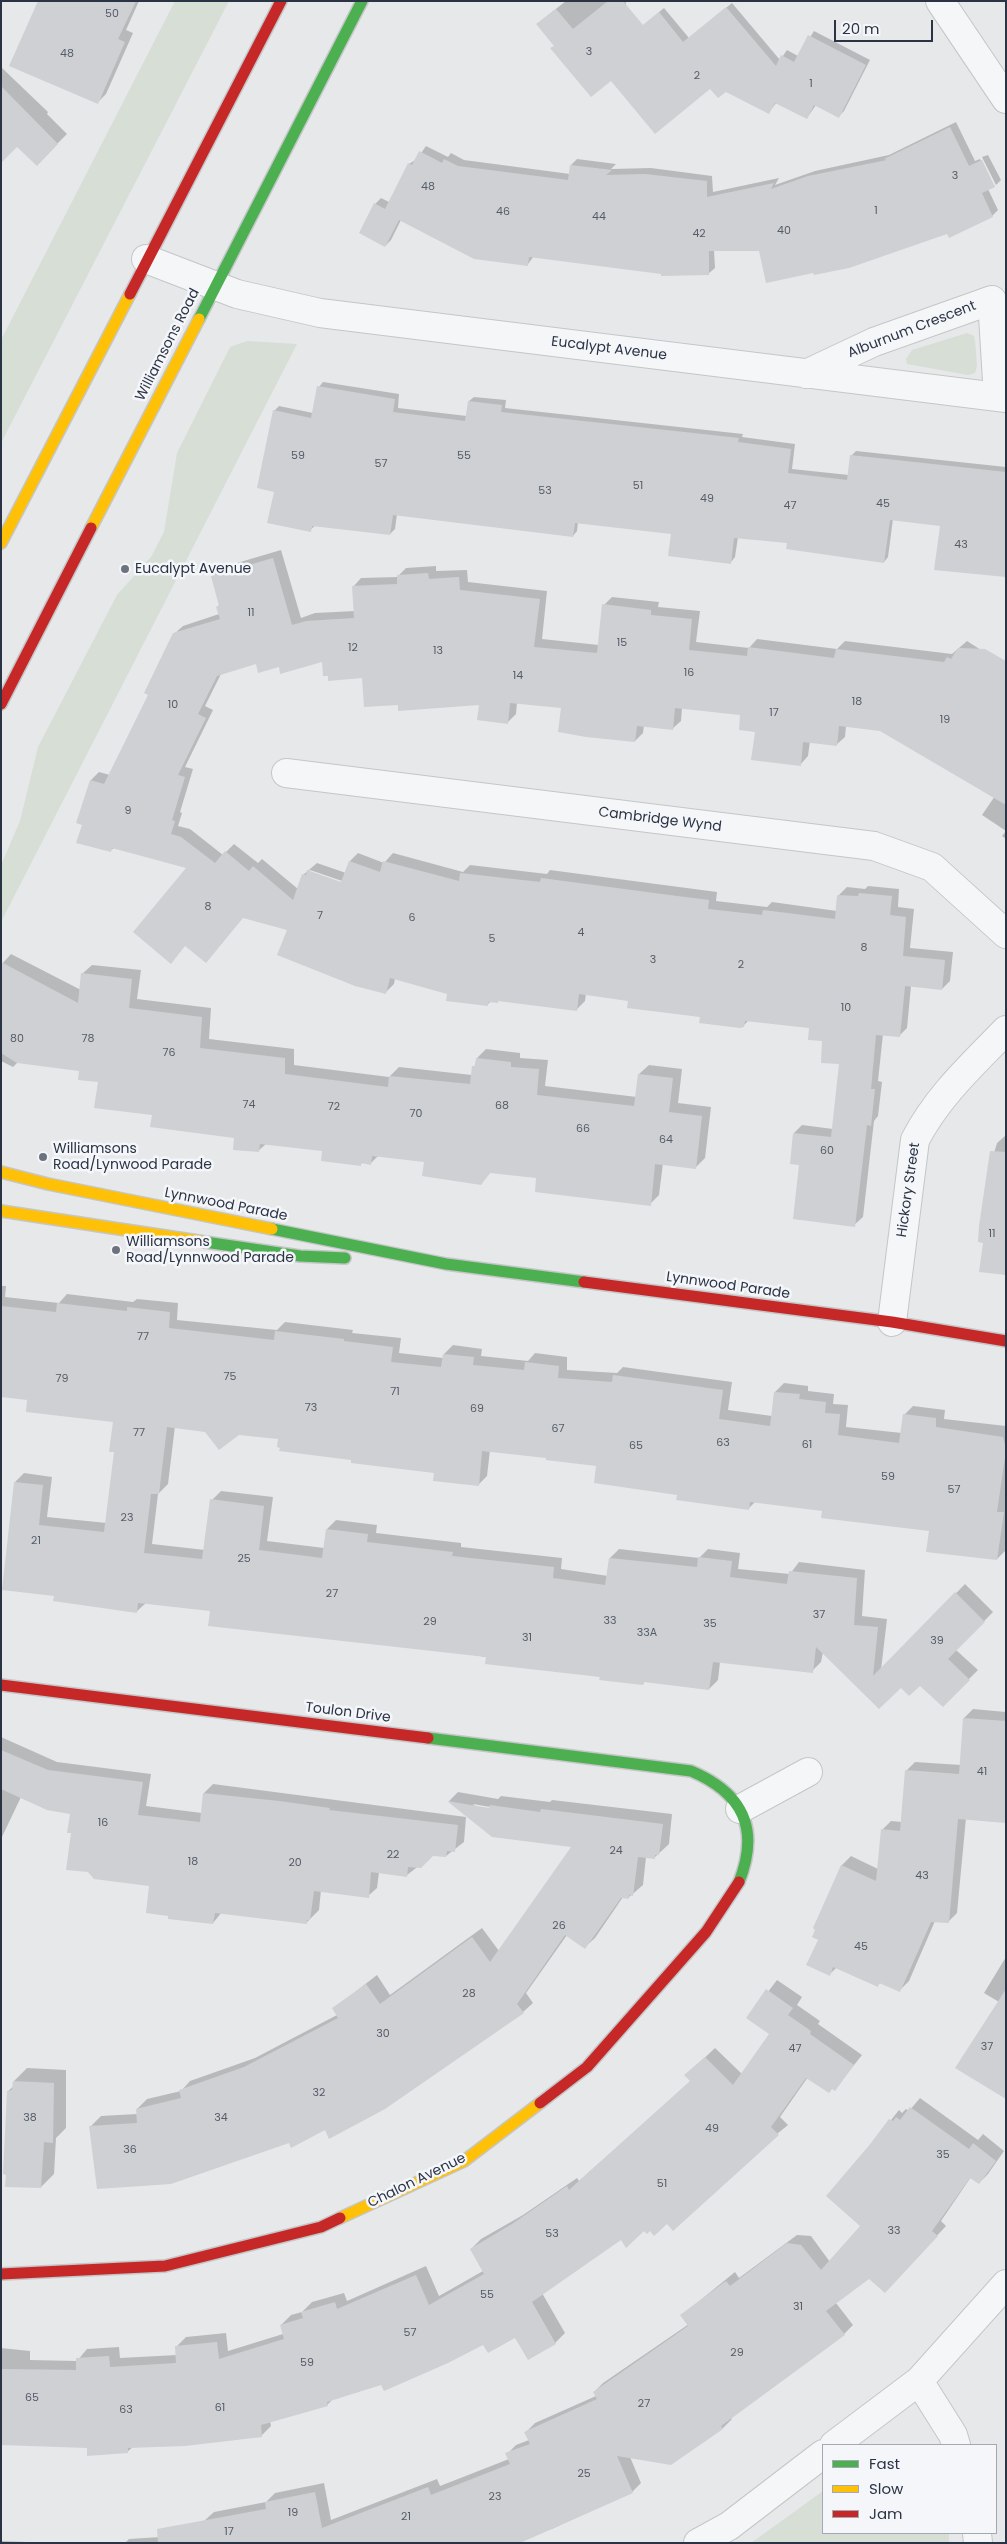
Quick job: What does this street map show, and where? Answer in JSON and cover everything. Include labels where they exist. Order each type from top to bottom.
[{"type":"main road","points":[[1,543],[146,259],[281,1]]},
{"type":"main road","name":"Williamsons Road","points":[[1,704],[362,1]]},
{"type":"main road","name":"Lynnwood Parade","points":[[1,1172],[48,1184],[446,1264],[892,1322],[1006,1341]]},
{"type":"main road","name":"Lynnwood Parade","points":[[1,1211],[300,1256],[446,1264]]},
{"type":"main road","name":"Toulon Drive","points":[[1,1685],[691,1771]]},
{"type":"main road","name":"Chalon Avenue","points":[[1,2274],[165,2266],[321,2226],[464,2161],[586,2067],[706,1932],[737,1888],[747,1862],[748,1833],[740,1809],[727,1791],[710,1779],[691,1771]]},
{"type":"street","points":[[940,1],[1006,100]]},
{"type":"street","name":"Eucalypt Avenue","points":[[146,259],[237,294],[320,313],[1002,398]]},
{"type":"street","name":"Alburnum Crescent","points":[[806,374],[874,342],[999,295],[1002,398]]},
{"type":"street","name":"Cambridge Wynd","points":[[286,773],[874,846],[932,867],[1006,934]]},
{"type":"street","name":"Hickory Street","points":[[892,1322],[914,1140],[926,1117],[944,1094],[1006,1030]]},
{"type":"street","points":[[740,1809],[808,1772]]},
{"type":"street","points":[[835,2444],[919,2381],[1006,2284]]},
{"type":"street","points":[[919,2381],[953,2434],[956,2444]]},
{"type":"street","points":[[698,2543],[730,2526],[822,2455]]},
{"type":"shaded area","points":[[175,1],[229,1],[1,443],[1,340]]},
{"type":"shaded area","points":[[967,333],[974,336],[975,340],[977,366],[975,373],[968,375],[907,364],[906,359],[912,350]]},
{"type":"shaded area","points":[[247,341],[297,344],[1,922],[1,865],[20,821],[38,747],[117,595],[151,557],[164,532],[177,453],[230,347]]},
{"type":"shaded area","points":[[822,2492],[822,2534],[949,2534],[949,2543],[751,2543]]},
{"type":"building","points":[[38,1],[136,1],[118,39],[125,42],[98,104],[9,66]]},
{"type":"building","points":[[608,1],[623,1],[643,25],[659,12],[683,42],[726,7],[776,66],[781,55],[794,62],[808,35],[866,65],[839,118],[814,105],[807,119],[775,103],[769,114],[726,92],[718,98],[710,89],[655,134],[611,81],[591,97],[550,48],[554,46],[536,24],[556,9],[573,29]]},
{"type":"building","points":[[1,86],[58,144],[37,166],[17,147],[1,163]]},
{"type":"building","points":[[950,127],[969,166],[982,160],[995,187],[982,193],[993,217],[949,238],[947,234],[849,268],[814,275],[813,273],[766,283],[759,251],[709,251],[709,275],[661,276],[661,274],[529,257],[528,266],[474,259],[399,220],[385,247],[359,233],[374,203],[385,209],[408,163],[412,165],[419,151],[442,163],[444,159],[458,166],[568,180],[570,165],[612,170],[606,175],[645,174],[707,181],[707,197],[774,183],[771,189],[808,176],[887,160],[884,159]]},
{"type":"building","points":[[317,386],[395,399],[393,412],[465,421],[468,401],[502,405],[501,412],[739,438],[738,442],[791,449],[788,473],[847,480],[850,455],[1006,472],[1006,577],[934,570],[940,526],[890,520],[884,563],[786,549],[787,543],[734,538],[731,564],[668,556],[671,534],[575,523],[573,537],[393,515],[390,535],[312,526],[311,532],[267,523],[274,492],[257,488],[273,410],[311,418]]},
{"type":"building","points":[[273,558],[292,625],[306,621],[354,618],[352,586],[397,584],[397,575],[428,573],[429,579],[459,577],[460,590],[540,599],[534,647],[597,653],[602,604],[651,610],[651,615],[692,619],[689,650],[747,656],[748,647],[834,658],[836,649],[944,662],[947,657],[951,659],[958,648],[985,649],[1006,661],[1006,805],[880,731],[839,726],[837,746],[803,742],[801,766],[751,760],[755,732],[739,730],[740,715],[675,708],[673,730],[637,726],[635,742],[586,737],[558,732],[561,708],[510,703],[508,724],[477,720],[479,705],[398,711],[398,705],[364,707],[362,678],[328,681],[328,676],[323,676],[322,662],[280,674],[279,667],[258,673],[256,664],[217,676],[198,714],[206,718],[178,775],[185,777],[172,820],[175,821],[171,834],[181,837],[215,863],[225,851],[249,871],[253,866],[293,900],[302,874],[306,875],[307,870],[341,882],[349,861],[380,872],[383,861],[459,881],[460,873],[540,882],[541,878],[709,900],[708,909],[762,915],[763,910],[835,919],[837,895],[858,896],[859,893],[892,896],[890,915],[906,917],[903,956],[945,960],[942,990],[905,986],[900,1037],[876,1035],[871,1089],[875,1089],[871,1126],[867,1125],[855,1227],[793,1219],[799,1165],[790,1164],[793,1133],[831,1137],[839,1064],[821,1063],[822,1041],[808,1040],[809,1028],[745,1021],[744,1027],[740,1028],[699,1023],[700,1017],[627,1008],[628,1001],[579,994],[577,1011],[498,1001],[498,1003],[488,1002],[488,1006],[446,1001],[447,994],[390,978],[386,994],[355,986],[277,955],[287,930],[243,918],[206,963],[185,946],[171,964],[133,932],[186,868],[112,848],[111,852],[76,843],[82,825],[76,823],[90,780],[104,784],[148,695],[144,693],[173,633],[220,619],[216,607],[219,606],[211,576]]},
{"type":"building","points":[[1,962],[78,1003],[81,973],[132,979],[129,1008],[202,1017],[200,1048],[285,1058],[285,1074],[388,1087],[389,1076],[470,1084],[472,1066],[475,1066],[476,1058],[511,1062],[511,1067],[539,1069],[537,1095],[634,1106],[638,1074],[673,1078],[669,1112],[702,1116],[696,1169],[655,1164],[651,1206],[535,1192],[536,1178],[490,1173],[481,1185],[422,1176],[424,1162],[372,1156],[371,1165],[361,1163],[361,1166],[321,1161],[322,1151],[260,1144],[259,1152],[233,1150],[234,1138],[150,1127],[152,1115],[94,1108],[98,1082],[78,1080],[79,1071],[17,1063],[1,1053]]},
{"type":"building","points":[[990,1151],[1006,1152],[1006,1275],[979,1272],[983,1243],[978,1242],[979,1226]]},
{"type":"building","points":[[57,1303],[127,1311],[127,1307],[170,1312],[169,1328],[274,1340],[275,1331],[393,1347],[391,1362],[441,1367],[443,1354],[474,1357],[473,1365],[524,1370],[525,1362],[559,1366],[558,1378],[612,1382],[613,1375],[723,1390],[719,1419],[770,1426],[774,1392],[800,1394],[799,1399],[826,1402],[825,1413],[840,1414],[838,1435],[899,1443],[903,1414],[936,1418],[936,1427],[1003,1437],[1006,1450],[997,1512],[1004,1512],[997,1560],[926,1552],[929,1531],[821,1518],[822,1511],[750,1502],[749,1510],[676,1500],[677,1495],[594,1483],[596,1466],[482,1451],[479,1486],[433,1481],[434,1473],[351,1463],[351,1460],[279,1451],[280,1448],[277,1447],[278,1439],[239,1435],[219,1450],[205,1432],[167,1427],[159,1494],[151,1494],[144,1553],[202,1559],[210,1499],[264,1506],[259,1550],[322,1558],[326,1529],[368,1534],[367,1542],[453,1552],[452,1556],[554,1567],[553,1578],[605,1585],[609,1558],[697,1567],[698,1557],[732,1561],[730,1577],[787,1584],[789,1571],[857,1578],[854,1625],[878,1627],[873,1676],[955,1592],[985,1622],[948,1659],[970,1680],[943,1707],[920,1686],[909,1696],[901,1688],[879,1709],[816,1647],[813,1673],[713,1662],[709,1690],[644,1682],[643,1685],[599,1680],[600,1677],[485,1664],[486,1657],[208,1626],[210,1611],[138,1603],[137,1613],[53,1601],[54,1596],[2,1590],[14,1482],[43,1485],[39,1525],[104,1532],[114,1452],[109,1452],[113,1422],[26,1412],[27,1400],[1,1397],[1,1306],[56,1312]]},
{"type":"building","points":[[963,1718],[1006,1721],[1006,1823],[958,1819],[949,1923],[931,1922],[900,1992],[879,1983],[878,1987],[833,1967],[830,1976],[806,1965],[818,1940],[812,1937],[815,1930],[813,1928],[841,1865],[876,1881],[881,1829],[900,1831],[905,1770],[959,1774]]},
{"type":"building","points":[[1,1750],[48,1770],[143,1782],[138,1815],[200,1822],[203,1793],[279,1801],[330,1808],[329,1810],[458,1825],[455,1852],[447,1851],[446,1857],[433,1856],[421,1868],[408,1867],[407,1877],[371,1872],[369,1898],[314,1891],[310,1920],[307,1920],[307,1924],[215,1913],[213,1924],[168,1919],[168,1916],[146,1913],[149,1886],[94,1879],[88,1872],[66,1870],[71,1833],[67,1833],[70,1814],[47,1810],[1,1789]]},
{"type":"building","points":[[447,1801],[489,1808],[490,1805],[540,1812],[541,1809],[663,1824],[659,1855],[655,1855],[655,1859],[638,1857],[633,1896],[629,1895],[629,1899],[621,1898],[585,1949],[565,1935],[517,2004],[524,2013],[385,2109],[329,2139],[325,2130],[291,2148],[289,2143],[171,2184],[97,2189],[89,2126],[137,2123],[136,2109],[181,2098],[179,2090],[244,2067],[338,2018],[332,2008],[366,1984],[380,2004],[472,1937],[490,1962],[571,1847],[492,1837]]},
{"type":"building","points":[[766,1989],[793,2008],[788,2015],[811,2031],[810,2034],[854,2065],[835,2091],[832,2089],[829,2093],[806,2078],[771,2127],[779,2135],[673,2231],[667,2224],[654,2236],[650,2231],[647,2234],[644,2231],[626,2248],[621,2240],[532,2302],[556,2344],[528,2360],[515,2338],[488,2353],[483,2345],[448,2363],[384,2391],[381,2385],[327,2402],[328,2406],[261,2425],[262,2437],[185,2446],[128,2448],[128,2453],[87,2456],[87,2448],[1,2445],[1,2369],[76,2370],[76,2358],[109,2356],[110,2367],[176,2363],[175,2346],[217,2342],[219,2359],[284,2339],[280,2325],[303,2318],[301,2312],[335,2302],[337,2309],[416,2275],[429,2305],[484,2274],[470,2249],[512,2224],[567,2186],[569,2190],[690,2081],[684,2075],[705,2057],[733,2085],[769,2034],[746,2018]]},
{"type":"building","points":[[1006,1989],[1006,2099],[955,2068]]},
{"type":"building","points":[[13,2081],[54,2083],[53,2143],[44,2142],[41,2188],[5,2187],[6,2175],[3,2174],[7,2091],[12,2090]]},
{"type":"building","points":[[910,2107],[969,2149],[973,2143],[996,2161],[979,2184],[970,2178],[932,2231],[938,2236],[885,2293],[869,2279],[826,2311],[845,2335],[721,2426],[723,2429],[671,2465],[617,2456],[633,2493],[520,2543],[158,2543],[157,2529],[266,2509],[265,2502],[315,2492],[322,2528],[428,2487],[431,2495],[510,2464],[505,2453],[530,2444],[524,2432],[597,2399],[593,2392],[688,2326],[680,2315],[726,2281],[730,2286],[787,2243],[801,2245],[821,2270],[860,2226],[826,2196],[889,2119],[893,2121],[896,2117],[900,2120]]},
{"type":"traffic: fast","points":[[199,319],[362,1]]},
{"type":"traffic: fast","points":[[272,1229],[446,1264],[584,1282]]},
{"type":"traffic: fast","points":[[205,1242],[300,1256],[345,1258]]},
{"type":"traffic: fast","points":[[428,1738],[691,1771],[723,1790],[735,1802],[742,1815],[747,1829],[748,1845],[739,1882]]},
{"type":"traffic: slow","points":[[1,543],[130,294]]},
{"type":"traffic: slow","points":[[91,528],[199,319]]},
{"type":"traffic: slow","points":[[1,1172],[48,1184],[272,1229]]},
{"type":"traffic: slow","points":[[1,1211],[205,1242]]},
{"type":"traffic: slow","points":[[340,2218],[464,2161],[540,2103]]},
{"type":"traffic: jam","points":[[130,294],[281,1]]},
{"type":"traffic: jam","points":[[1,704],[91,528]]},
{"type":"traffic: jam","points":[[584,1282],[892,1322],[1006,1341]]},
{"type":"traffic: jam","points":[[1,1685],[428,1738]]},
{"type":"traffic: jam","points":[[540,2103],[587,2067],[706,1932],[739,1882]]},
{"type":"traffic: jam","points":[[1,2274],[165,2266],[321,2227],[340,2218]]},
{"type":"place","name":"Eucalypt Avenue","points":[[125,569]]},
{"type":"place","name":"Williamsons Road/Lynwood Parade","points":[[43,1157]]},
{"type":"place","name":"Williamsons Road/Lynnwood Parade","points":[[116,1250]]}]
